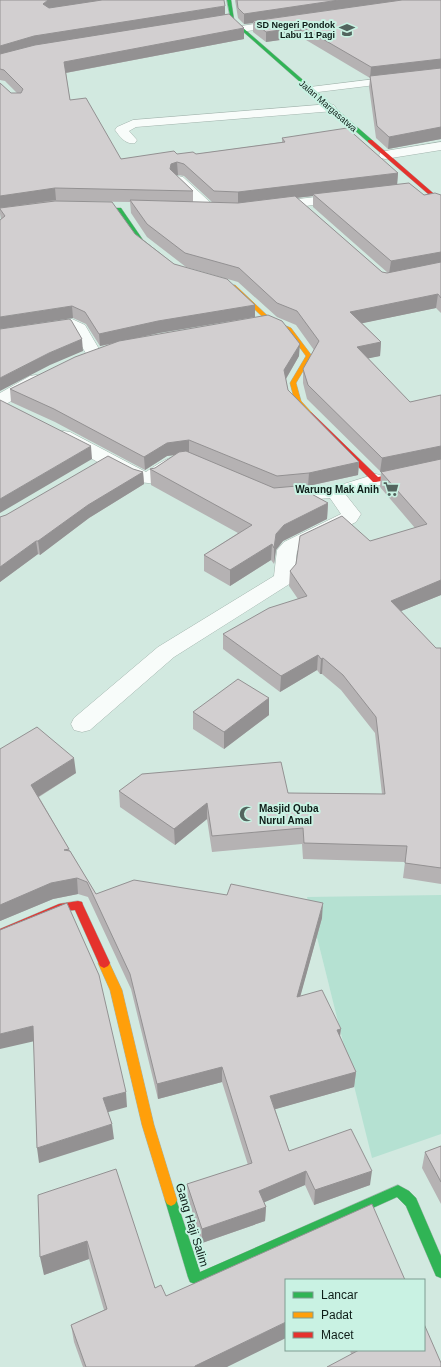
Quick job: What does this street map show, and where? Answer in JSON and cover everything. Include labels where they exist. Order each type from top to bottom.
[{"type":"street","points":[[228,0],[236,25]]},
{"type":"street","points":[[219,22],[236,25],[292,19]]},
{"type":"street","name":"Jalan Margasatwa","points":[[236,25],[441,203]]},
{"type":"street","points":[[310,90],[441,74]]},
{"type":"street","points":[[131,140],[121,130],[133,124],[330,108]]},
{"type":"street","points":[[389,158],[441,146]]},
{"type":"street","points":[[389,158],[441,156]]},
{"type":"street","points":[[178,180],[209,209]]},
{"type":"street","points":[[409,190],[423,188]]},
{"type":"street","points":[[260,208],[358,196]]},
{"type":"street","points":[[299,204],[310,214]]},
{"type":"street","points":[[104,208],[134,209]]},
{"type":"street","points":[[119,209],[141,241],[169,262]]},
{"type":"street","points":[[187,209],[223,209]]},
{"type":"street","points":[[226,284],[234,286],[270,321],[289,329],[309,356],[293,383],[298,402],[376,480]]},
{"type":"street","points":[[255,323],[270,321]]},
{"type":"street","points":[[0,335],[72,324],[79,328],[94,355]]},
{"type":"street","points":[[0,400],[49,372]]},
{"type":"street","points":[[48,427],[140,476],[148,478],[174,461],[189,459],[196,462]]},
{"type":"street","points":[[88,471],[109,459]]},
{"type":"street","points":[[267,493],[274,496],[335,492],[376,480],[441,467]]},
{"type":"street","points":[[82,724],[166,652],[284,579],[288,550],[291,546],[349,518],[351,514],[335,492]]},
{"type":"street","name":"Gang Haji Salim","points":[[0,934],[63,907],[78,905],[116,990],[148,1125],[195,1277],[200,1279],[398,1191],[405,1195],[411,1202],[441,1271]]},
{"type":"green space","points":[[441,895],[441,1134],[372,1158],[307,897]]},
{"type":"building","points":[[0,0],[48,0],[43,4],[49,8],[102,0],[224,0],[225,6],[34,36],[0,46]]},
{"type":"building","points":[[237,0],[339,0],[244,14],[238,8]]},
{"type":"building","points":[[402,0],[441,0],[441,59],[371,67],[302,27],[266,32],[253,21]]},
{"type":"building","points":[[229,14],[244,28],[64,62],[70,100],[86,98],[121,159],[174,151],[177,154],[193,152],[196,154],[285,142],[282,138],[347,128],[398,173],[238,192],[214,191],[184,164],[177,162],[171,164],[170,169],[193,191],[55,188],[0,196],[0,83],[11,93],[21,93],[23,89],[4,70],[0,69],[0,54],[35,45]]},
{"type":"building","points":[[441,68],[441,127],[389,137],[377,126],[370,76]]},
{"type":"building","points":[[409,183],[424,195],[435,193],[441,195],[441,252],[391,261],[313,194]]},
{"type":"building","points":[[295,196],[382,272],[387,273],[441,262],[441,298],[438,294],[350,312],[381,342],[357,347],[410,402],[441,395],[441,446],[382,458],[308,385],[303,369],[319,341],[297,311],[277,303],[239,268],[185,253],[147,224],[130,200],[238,203]]},
{"type":"building","points":[[55,201],[112,202],[135,234],[174,264],[227,279],[255,305],[158,321],[99,334],[85,312],[72,306],[0,317],[0,220],[5,216],[0,208]]},
{"type":"building","points":[[268,315],[282,321],[300,344],[284,370],[288,390],[359,462],[309,473],[277,476],[189,440],[167,443],[144,457],[54,409],[10,389],[75,357],[119,341]]},
{"type":"building","points":[[69,319],[82,339],[49,353],[0,378],[0,329]]},
{"type":"building","points":[[0,400],[91,446],[0,499]]},
{"type":"building","points":[[186,451],[274,488],[297,486],[328,503],[284,525],[276,534],[274,548],[272,544],[230,570],[204,555],[252,525],[150,469],[155,468],[179,452]]},
{"type":"building","points":[[108,456],[133,469],[143,472],[88,505],[0,567],[0,517],[6,515]]},
{"type":"building","points":[[441,459],[441,580],[391,601],[436,648],[441,648],[441,868],[405,863],[407,846],[304,843],[303,828],[212,836],[207,803],[174,829],[119,791],[142,774],[281,762],[288,793],[385,794],[376,717],[343,675],[323,658],[321,659],[318,655],[281,676],[223,634],[269,608],[307,596],[290,571],[296,564],[300,536],[342,516],[370,541],[427,524],[381,472]]},
{"type":"building","points":[[238,679],[269,698],[224,732],[193,712]]},
{"type":"building","points":[[37,727],[74,758],[31,785],[69,849],[64,850],[70,851],[96,894],[134,880],[227,895],[231,884],[323,903],[297,997],[322,990],[341,1029],[337,1030],[356,1072],[270,1096],[289,1151],[351,1129],[372,1171],[315,1190],[306,1171],[259,1191],[266,1207],[202,1229],[187,1184],[252,1163],[222,1067],[157,1084],[130,974],[87,882],[77,878],[51,883],[0,905],[0,749]]},
{"type":"building","points":[[67,903],[99,975],[126,1092],[103,1098],[112,1124],[37,1148],[33,1026],[0,1034],[0,930]]},
{"type":"building","points":[[441,1146],[441,1182],[425,1152]]},
{"type":"building","points":[[116,1169],[155,1288],[161,1285],[166,1296],[372,1204],[405,1279],[285,1279],[285,1322],[195,1367],[86,1367],[71,1325],[107,1309],[87,1241],[40,1257],[38,1195]]},
{"type":"building","points":[[425,1326],[441,1363],[441,1367],[327,1367],[357,1351],[425,1351]]},
{"type":"traffic: fast","points":[[229,0],[232,20],[370,141]]},
{"type":"traffic: fast","points":[[119,209],[141,241],[160,256]]},
{"type":"traffic: fast","points":[[171,1200],[195,1277],[200,1279],[398,1191],[405,1195],[411,1202],[441,1271]]},
{"type":"traffic: slow","points":[[233,286],[270,321],[289,329],[309,356],[293,383],[298,402],[310,414]]},
{"type":"traffic: slow","points":[[104,963],[116,990],[148,1125],[171,1200]]},
{"type":"traffic: jam","points":[[370,141],[441,203]]},
{"type":"traffic: jam","points":[[310,414],[376,480],[441,467]]},
{"type":"traffic: jam","points":[[0,934],[63,907],[78,905],[104,963]]},
{"type":"place","name":"SD Negeri Pondok Labu 11 Pagi","points":[[347,30]]},
{"type":"place","name":"Warung Mak Anih","points":[[391,489]]},
{"type":"place","name":"Masjid Quba Nurul Amal","points":[[247,814]]}]
